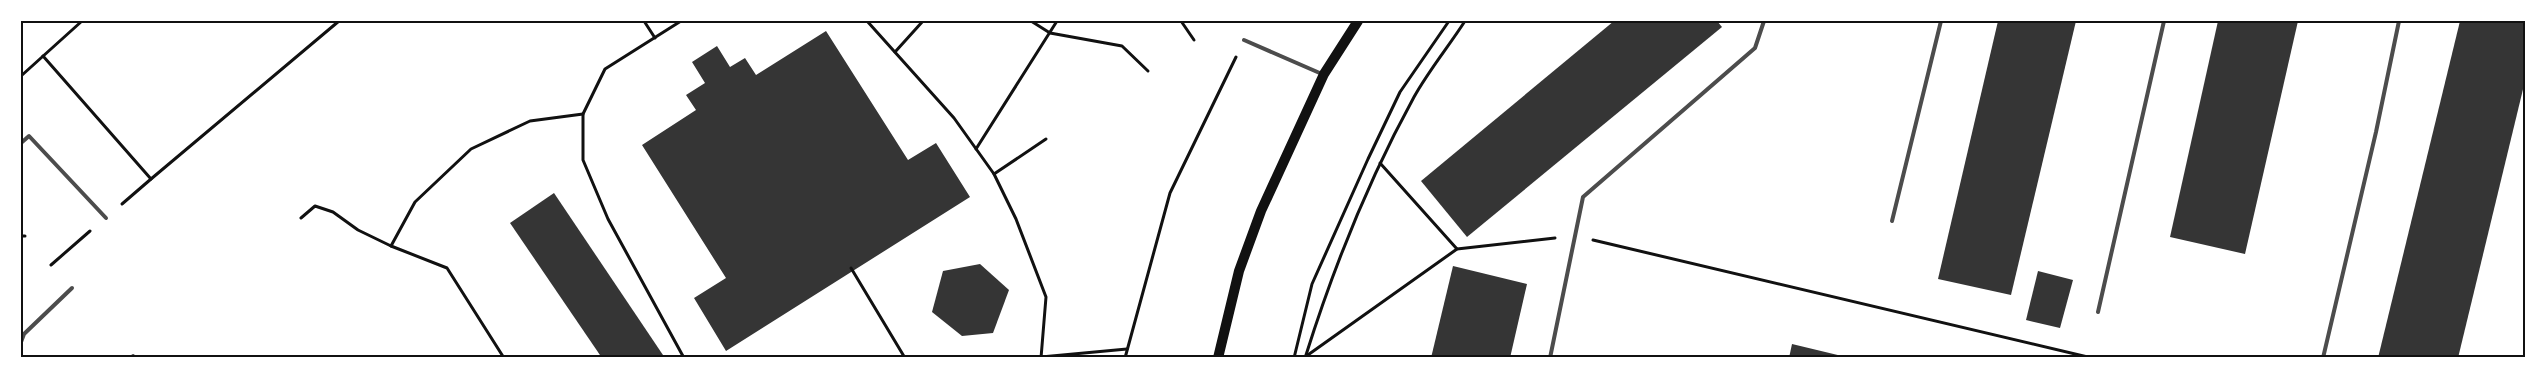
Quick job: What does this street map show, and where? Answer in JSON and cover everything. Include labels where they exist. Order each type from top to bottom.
[{"type":"main road","points":[[1218,358],[1238,271],[1261,212],[1324,74],[1358,21]]},
{"type":"lane","points":[[1550,358],[1583,197],[1755,48],[1764,21]]},
{"type":"lane","points":[[1892,221],[1941,21]]},
{"type":"lane","points":[[2098,312],[2164,21]]},
{"type":"lane","points":[[2323,358],[2376,132],[2399,21]]},
{"type":"lane","points":[[1244,40],[1324,74]]},
{"type":"lane","points":[[21,142],[29,136],[106,218]]},
{"type":"lane","points":[[21,342],[24,334],[72,288]]},
{"type":"path","points":[[21,76],[82,21]]},
{"type":"path","points":[[44,56],[151,179],[338,21]]},
{"type":"path","points":[[644,21],[655,38]]},
{"type":"path","points":[[681,21],[605,69],[583,114],[583,160],[608,219],[684,358]]},
{"type":"path","points":[[867,21],[954,118],[994,174],[1016,219],[1046,297],[1041,358],[1127,350]]},
{"type":"path","points":[[895,52],[923,21]]},
{"type":"path","points":[[1030,21],[1050,33],[1122,46],[1148,72]]},
{"type":"path","points":[[976,149],[1057,21]]},
{"type":"path","points":[[1181,21],[1194,40]]},
{"type":"path","points":[[1294,358],[1312,284],[1368,159],[1400,92],[1449,21]]},
{"type":"path","points":[[1305,357],[1322,301],[1380,163],[1415,95],[1466,21]]},
{"type":"path","points":[[1125,358],[1170,193],[1244,40]]},
{"type":"path","points":[[391,246],[415,202],[471,150],[530,121],[583,114]]},
{"type":"path","points":[[994,174],[1046,139]]},
{"type":"path","points":[[1380,163],[1457,249]]},
{"type":"path","points":[[301,218],[315,206],[333,212],[358,230],[391,246],[447,268],[504,358]]},
{"type":"path","points":[[1305,357],[1457,249],[1574,236],[2092,358]]},
{"type":"path","points":[[851,268],[905,358]]},
{"type":"building","points":[[1614,21],[1717,21],[1722,27],[1467,237],[1421,181]]},
{"type":"building","points":[[1998,21],[2076,21],[2011,295],[1938,279]]},
{"type":"building","points":[[2218,21],[2298,21],[2245,254],[2170,237]]},
{"type":"building","points":[[2460,21],[2525,21],[2525,81],[2458,358],[2378,358]]},
{"type":"building","points":[[826,31],[908,160],[936,143],[970,197],[726,351],[694,298],[726,278],[642,145],[696,110],[686,95],[705,83],[692,62],[717,46],[730,67],[745,58],[756,75]]},
{"type":"building","points":[[554,193],[665,358],[602,358],[510,223]]},
{"type":"building","points":[[980,264],[1009,290],[993,333],[962,336],[932,312],[943,271]]},
{"type":"building","points":[[1453,266],[1527,284],[1510,358],[1431,358]]},
{"type":"building","points":[[2038,271],[2073,280],[2060,328],[2026,320]]},
{"type":"building","points":[[1792,344],[1846,357],[1846,358],[1789,358]]}]
